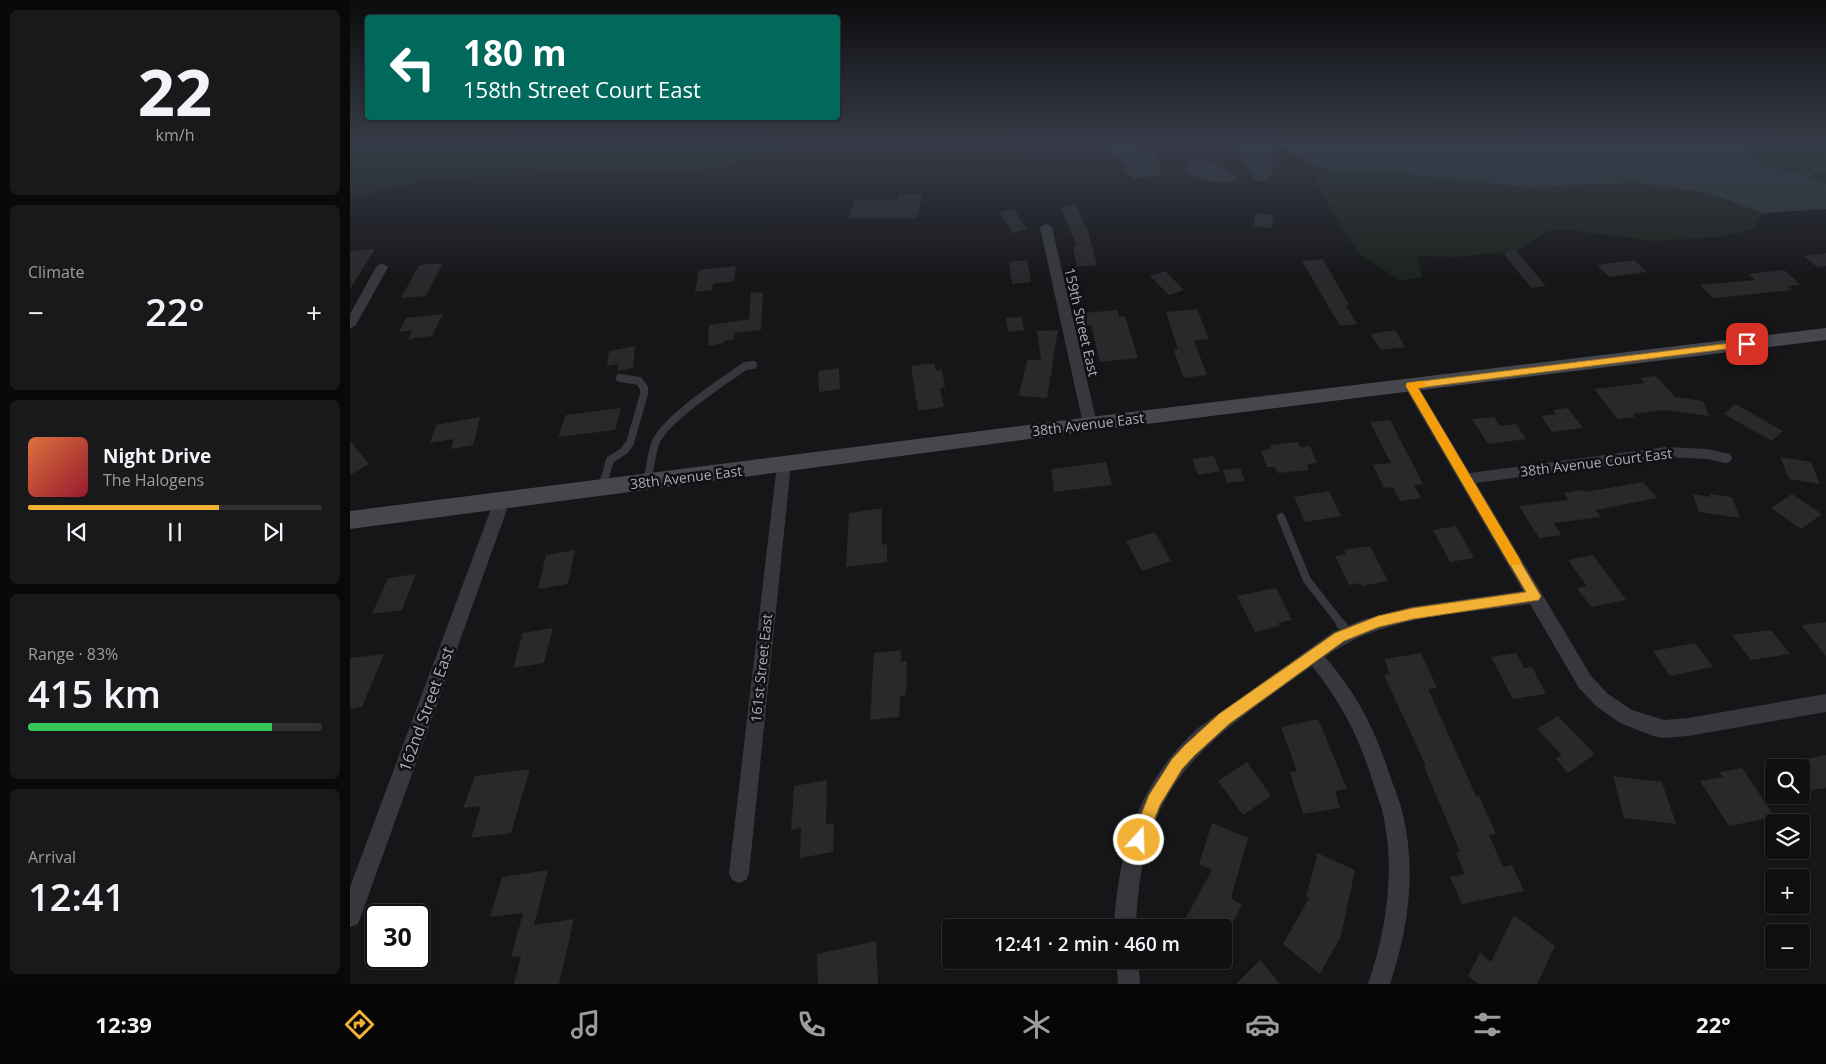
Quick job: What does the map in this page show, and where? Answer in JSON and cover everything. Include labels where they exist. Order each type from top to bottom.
[{"type":"street","name":"159th Street East","points":[[1046,227],[1090,424]]},
{"type":"street","points":[[350,325],[382,267]]},
{"type":"street","name":"38th Avenue East","points":[[350,520],[1090,424],[1826,334]]},
{"type":"street","points":[[1411,386],[1585,682],[1614,709],[1640,723],[1664,729],[1688,727],[1826,702]]},
{"type":"street","name":"38th Avenue Court East","points":[[1466,479],[1666,452],[1708,454],[1725,458]]},
{"type":"street","name":"161st Street East","points":[[739,872],[784,464]]},
{"type":"street","name":"162nd Street East","points":[[350,916],[502,501]]},
{"type":"street","points":[[1125,919],[1126,895],[1130,870],[1143,824],[1154,801],[1177,764],[1224,719],[1313,655],[1348,633],[1378,622],[1413,614],[1535,596]]},
{"type":"street","points":[[1313,655],[1340,688],[1356,714],[1370,744],[1394,818],[1399,859],[1398,904],[1386,964],[1379,984]]},
{"type":"street","points":[[1128,969],[1129,984]]},
{"type":"lane","points":[[647,482],[655,443],[660,435],[678,416],[745,366],[753,365]]},
{"type":"lane","points":[[602,488],[610,460],[624,451],[630,443],[644,394],[644,388],[639,382],[620,378]]},
{"type":"lane","points":[[1281,517],[1307,580],[1348,633]]},
{"type":"shaded area","points":[[350,190],[382,190],[382,190],[350,201]]},
{"type":"shaded area","points":[[1320,190],[1686,190],[1708,193],[1762,213],[1754,229],[1720,237],[1653,241],[1568,230],[1548,231],[1517,251],[1456,257],[1417,256],[1422,277],[1401,281],[1358,253]]},
{"type":"shaded area","points":[[1686,190],[1826,190],[1826,209],[1762,213],[1708,193]]},
{"type":"building","points":[[899,195],[922,195],[917,218],[848,218],[854,200],[897,200]]},
{"type":"building","points":[[1076,205],[1088,231],[1097,265],[1077,267],[1073,247],[1077,246],[1060,207]]},
{"type":"building","points":[[1014,209],[1027,229],[1013,233],[999,212]]},
{"type":"building","points":[[1255,213],[1273,215],[1272,228],[1254,226]]},
{"type":"building","points":[[1513,247],[1546,286],[1531,288],[1504,254]]},
{"type":"building","points":[[375,249],[350,289],[350,251]]},
{"type":"building","points":[[1826,253],[1826,266],[1817,267],[1804,256]]},
{"type":"building","points":[[1323,259],[1349,305],[1346,306],[1357,324],[1340,326],[1302,261]]},
{"type":"building","points":[[1027,260],[1031,282],[1012,284],[1009,262]]},
{"type":"building","points":[[1634,260],[1647,272],[1609,277],[1597,265]]},
{"type":"building","points":[[443,263],[426,296],[401,298],[419,265]]},
{"type":"building","points":[[736,266],[734,281],[713,284],[712,290],[695,292],[699,270]]},
{"type":"building","points":[[1784,270],[1801,285],[1788,286],[1792,290],[1713,298],[1700,285],[1755,280],[1749,274]]},
{"type":"building","points":[[1165,271],[1184,290],[1169,295],[1150,276]]},
{"type":"building","points":[[751,292],[763,293],[761,330],[734,333],[734,339],[708,346],[709,325],[749,319]]},
{"type":"building","points":[[1197,309],[1209,339],[1194,341],[1207,375],[1184,378],[1173,349],[1178,349],[1166,312]]},
{"type":"building","points":[[1118,310],[1119,317],[1125,316],[1138,358],[1100,362],[1091,325],[1087,326],[1084,313]]},
{"type":"building","points":[[443,314],[432,336],[408,339],[413,330],[399,332],[406,318]]},
{"type":"building","points":[[1022,317],[1024,330],[1008,332],[1006,318]]},
{"type":"building","points":[[1058,330],[1047,398],[1019,396],[1027,360],[1041,360],[1037,331]]},
{"type":"building","points":[[1395,330],[1405,347],[1381,350],[1370,334]]},
{"type":"building","points":[[635,346],[633,368],[618,371],[618,364],[607,366],[609,351]]},
{"type":"building","points":[[934,363],[936,371],[942,370],[945,387],[940,388],[944,407],[918,411],[911,366]]},
{"type":"building","points":[[839,368],[840,389],[819,392],[818,371]]},
{"type":"building","points":[[1656,376],[1675,397],[1703,401],[1709,416],[1665,410],[1633,414],[1635,417],[1618,419],[1594,389],[1644,383],[1640,378]]},
{"type":"building","points":[[1735,404],[1783,431],[1772,441],[1724,414]]},
{"type":"building","points":[[621,408],[615,430],[558,437],[566,415]]},
{"type":"building","points":[[1568,408],[1583,428],[1552,432],[1541,416],[1556,414],[1553,410]]},
{"type":"building","points":[[480,417],[473,445],[451,449],[454,439],[430,443],[436,425]]},
{"type":"building","points":[[1494,417],[1500,426],[1516,424],[1526,439],[1488,444],[1472,419]]},
{"type":"building","points":[[1390,420],[1423,484],[1414,485],[1421,498],[1400,501],[1393,487],[1384,488],[1373,465],[1391,463],[1370,422]]},
{"type":"building","points":[[350,441],[369,464],[350,475]]},
{"type":"building","points":[[1298,442],[1300,447],[1310,446],[1317,463],[1307,464],[1309,470],[1278,473],[1275,467],[1267,467],[1261,451],[1271,449],[1269,445]]},
{"type":"building","points":[[1214,456],[1220,471],[1198,475],[1192,459]]},
{"type":"building","points":[[1780,457],[1811,462],[1820,484],[1789,479]]},
{"type":"building","points":[[1106,462],[1112,485],[1054,492],[1051,469]]},
{"type":"building","points":[[1240,468],[1245,481],[1227,483],[1223,470]]},
{"type":"building","points":[[1643,482],[1657,498],[1596,510],[1601,517],[1554,523],[1561,535],[1539,538],[1519,506],[1568,500],[1564,493],[1583,490],[1585,492]]},
{"type":"building","points":[[1329,491],[1341,516],[1305,522],[1294,497]]},
{"type":"building","points":[[1693,494],[1711,497],[1710,494],[1732,497],[1740,518],[1699,512]]},
{"type":"building","points":[[1792,494],[1822,514],[1801,529],[1771,508]]},
{"type":"building","points":[[882,508],[882,545],[887,544],[887,562],[846,567],[849,513]]},
{"type":"building","points":[[1456,526],[1474,558],[1450,562],[1433,530]]},
{"type":"building","points":[[1155,532],[1171,561],[1142,571],[1126,541]]},
{"type":"building","points":[[1370,546],[1388,581],[1362,586],[1361,583],[1349,585],[1335,556],[1346,554],[1344,550]]},
{"type":"building","points":[[575,550],[568,584],[538,589],[546,555]]},
{"type":"building","points":[[1593,555],[1626,600],[1591,607],[1577,588],[1587,586],[1568,560]]},
{"type":"building","points":[[416,574],[402,610],[372,614],[388,578]]},
{"type":"building","points":[[1276,588],[1292,620],[1278,623],[1280,626],[1255,632],[1237,596]]},
{"type":"building","points":[[1826,622],[1826,656],[1801,625]]},
{"type":"building","points":[[553,628],[544,663],[513,668],[523,633]]},
{"type":"building","points":[[1771,630],[1790,654],[1751,660],[1732,635]]},
{"type":"building","points":[[1695,643],[1713,667],[1670,676],[1653,651]]},
{"type":"building","points":[[901,650],[901,662],[907,661],[906,695],[900,696],[899,717],[870,720],[874,653]]},
{"type":"building","points":[[1421,653],[1437,688],[1428,689],[1476,796],[1479,796],[1496,834],[1489,835],[1503,867],[1512,865],[1524,891],[1462,904],[1450,877],[1465,874],[1456,853],[1460,852],[1424,766],[1426,766],[1384,675],[1390,674],[1384,659]]},
{"type":"building","points":[[1516,653],[1524,668],[1532,667],[1546,694],[1513,699],[1491,657]]},
{"type":"building","points":[[384,654],[362,707],[350,709],[350,658]]},
{"type":"building","points":[[1558,716],[1595,754],[1568,773],[1556,759],[1562,755],[1537,729]]},
{"type":"building","points":[[1318,719],[1347,789],[1335,791],[1340,808],[1303,814],[1290,772],[1297,771],[1281,727]]},
{"type":"building","points":[[1826,755],[1826,788],[1810,791],[1810,759],[1806,759]]},
{"type":"building","points":[[1247,762],[1271,796],[1243,815],[1218,781]]},
{"type":"building","points":[[1742,768],[1773,814],[1765,814],[1765,819],[1729,826],[1700,781],[1723,777],[1719,772]]},
{"type":"building","points":[[530,769],[511,833],[471,838],[481,806],[463,808],[475,776]]},
{"type":"building","points":[[1613,776],[1662,782],[1676,824],[1624,818]]},
{"type":"building","points":[[827,780],[826,824],[834,823],[833,852],[800,858],[801,828],[791,830],[794,786]]},
{"type":"building","points":[[1212,823],[1248,838],[1231,898],[1242,905],[1232,924],[1232,919],[1185,919],[1212,870],[1199,864]]},
{"type":"building","points":[[1315,852],[1355,870],[1341,936],[1320,974],[1283,944],[1309,898],[1306,896],[1317,857]]},
{"type":"building","points":[[548,870],[534,925],[574,919],[559,984],[514,984],[521,956],[511,957],[523,913],[490,917],[502,877]]},
{"type":"building","points":[[1514,915],[1555,946],[1537,984],[1479,984],[1468,976],[1480,953],[1491,962]]},
{"type":"building","points":[[876,941],[878,984],[818,984],[817,954]]},
{"type":"building","points":[[1260,960],[1280,984],[1236,984]]},
{"type":"slow traffic","points":[[1422,384],[1411,386],[1515,562]]},
{"type":"route","points":[[1139,840],[1143,824],[1154,801],[1177,764],[1189,751],[1224,719],[1339,637],[1378,622],[1413,614],[1535,596],[1411,386],[1747,344]]}]
